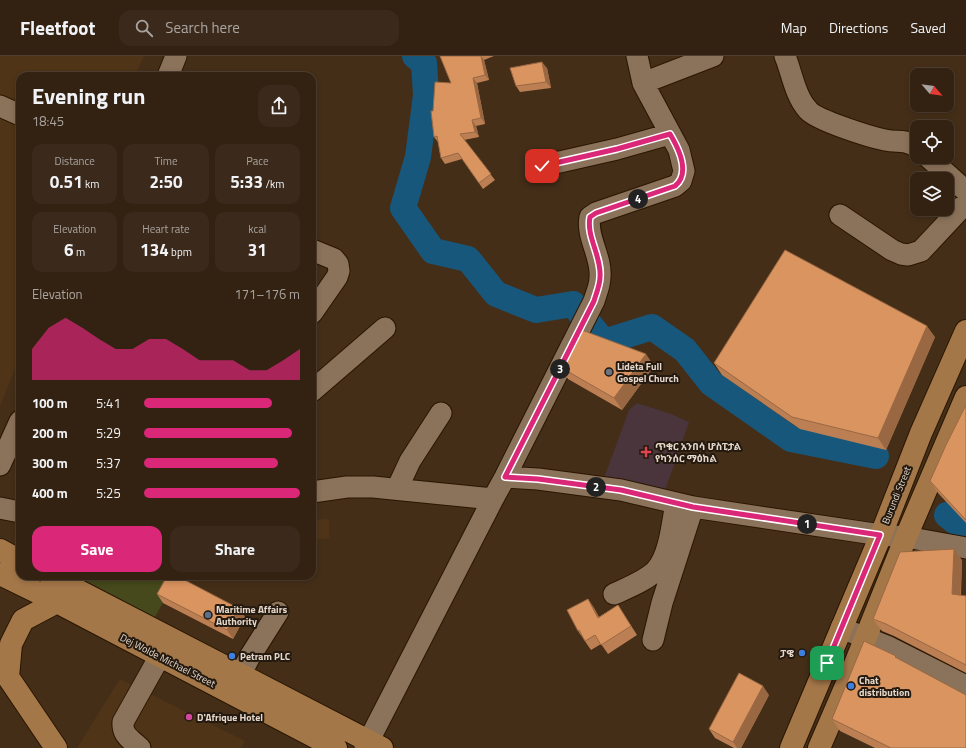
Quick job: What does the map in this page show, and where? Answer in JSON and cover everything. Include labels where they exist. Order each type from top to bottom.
[{"type":"main road","name":"Burundi Street","points":[[791,748],[918,440],[961,353],[966,331]]},
{"type":"main road","points":[[819,748],[866,638],[906,537],[966,397]]},
{"type":"main road","points":[[0,550],[16,558]]},
{"type":"main road","name":"Dej Wolde Michael Street","points":[[0,574],[16,578]]},
{"type":"main road","name":"Dej Wolde Michael Street","points":[[27,580],[58,587],[235,684],[336,748]]},
{"type":"main road","points":[[40,748],[3,675],[11,644],[22,620],[58,587]]},
{"type":"main road","name":"Dej Wolde Michael Street","points":[[58,587],[160,656],[235,684],[372,746]]},
{"type":"main road","points":[[3,675],[56,748]]},
{"type":"street","points":[[170,72],[176,56]]},
{"type":"street","points":[[372,746],[493,499],[594,301],[601,276],[590,232],[590,217],[596,213],[675,186],[681,181],[684,171],[679,150],[643,83],[637,56]]},
{"type":"street","points":[[643,83],[713,56]]},
{"type":"street","points":[[785,56],[798,95],[808,110],[816,116],[872,136],[886,140],[902,140],[910,144]]},
{"type":"street","points":[[0,106],[16,113]]},
{"type":"street","points":[[542,166],[617,149],[670,134]]},
{"type":"street","points":[[936,164],[966,191]]},
{"type":"street","points":[[840,215],[892,250],[908,256],[921,251],[966,203]]},
{"type":"street","points":[[316,252],[334,259],[338,264],[339,271],[337,278],[316,307]]},
{"type":"street","points":[[316,388],[385,328]]},
{"type":"street","points":[[397,488],[410,461],[441,413]]},
{"type":"street","points":[[0,465],[16,431]]},
{"type":"street","points":[[505,477],[538,479],[621,490],[685,505],[880,535],[906,537],[964,548]]},
{"type":"street","points":[[316,491],[347,487],[397,488],[493,499]]},
{"type":"street","points":[[614,594],[648,576],[656,569],[665,556],[685,505]]},
{"type":"street","points":[[653,640],[685,505]]},
{"type":"street","points":[[0,508],[16,511]]},
{"type":"street","points":[[235,684],[256,646],[278,612]]},
{"type":"street","points":[[841,628],[889,647],[966,686]]},
{"type":"street","points":[[140,748],[124,734],[123,722],[160,656]]},
{"type":"shaded area","points":[[0,56],[144,56],[137,72],[16,72],[16,367],[0,406]]},
{"type":"shaded area","name":"ጥቁር አንበሳ ሆስፒታል የካንሰር ማዕከል","points":[[637,403],[671,414],[689,422],[664,493],[603,481],[629,410]]},
{"type":"shaded area","points":[[329,519],[329,538],[316,540],[316,520]]},
{"type":"shaded area","points":[[120,679],[243,740],[244,742],[241,748],[77,748]]},
{"type":"green space","points":[[68,580],[176,580],[152,622]]},
{"type":"building","points":[[440,56],[481,56],[485,75],[473,78],[481,118],[472,120],[475,132],[460,134],[491,174],[479,183],[458,153],[441,158],[437,136],[434,137],[431,111],[433,111],[435,82],[451,83]]},
{"type":"building","points":[[542,62],[546,82],[516,86],[510,68]]},
{"type":"building","points":[[785,250],[927,326],[878,438],[792,417],[714,363]]},
{"type":"building","name":"Lideta Full Gospel Church","points":[[579,329],[646,354],[614,398],[560,367]]},
{"type":"building","points":[[966,405],[966,520],[930,481]]},
{"type":"building","points":[[954,549],[952,594],[966,596],[966,665],[886,624],[873,619],[900,552]]},
{"type":"building","points":[[165,580],[185,580],[238,608],[227,630],[157,594]]},
{"type":"building","points":[[588,599],[598,618],[618,605],[631,626],[601,645],[595,635],[585,641],[567,610]]},
{"type":"building","points":[[864,641],[896,656],[895,657],[966,695],[966,748],[891,748],[832,719]]},
{"type":"building","points":[[739,673],[763,686],[733,742],[709,729]]},
{"type":"waterway","points":[[415,56],[424,63],[426,95],[418,157],[403,208],[433,251],[468,259],[496,294],[536,310],[573,304],[604,342],[652,327],[685,350],[711,383],[791,439],[876,456]]},
{"type":"waterway","points":[[947,515],[961,526],[966,542]]},
{"type":"place","name":"Lideta Full Gospel Church","points":[[609,372]]},
{"type":"place","name":"ጥቁር አንበሳ ሆስፒታል የካንሰር ማዕከል","points":[[646,452]]},
{"type":"place","name":"Maritime Affairs Authority","points":[[208,615]]},
{"type":"place","name":"ፓዌ","points":[[802,653]]},
{"type":"place","name":"Petram PLC","points":[[232,656]]},
{"type":"place","name":"Chat distribution","points":[[851,686]]},
{"type":"place","name":"D'Afrique Hotel","points":[[189,717]]},
{"type":"route","points":[[542,166],[617,149],[670,134],[679,150],[684,171],[681,181],[675,186],[596,213],[590,217],[590,232],[601,276],[594,301],[505,477],[538,479],[621,490],[693,507],[880,535],[827,663]]}]
